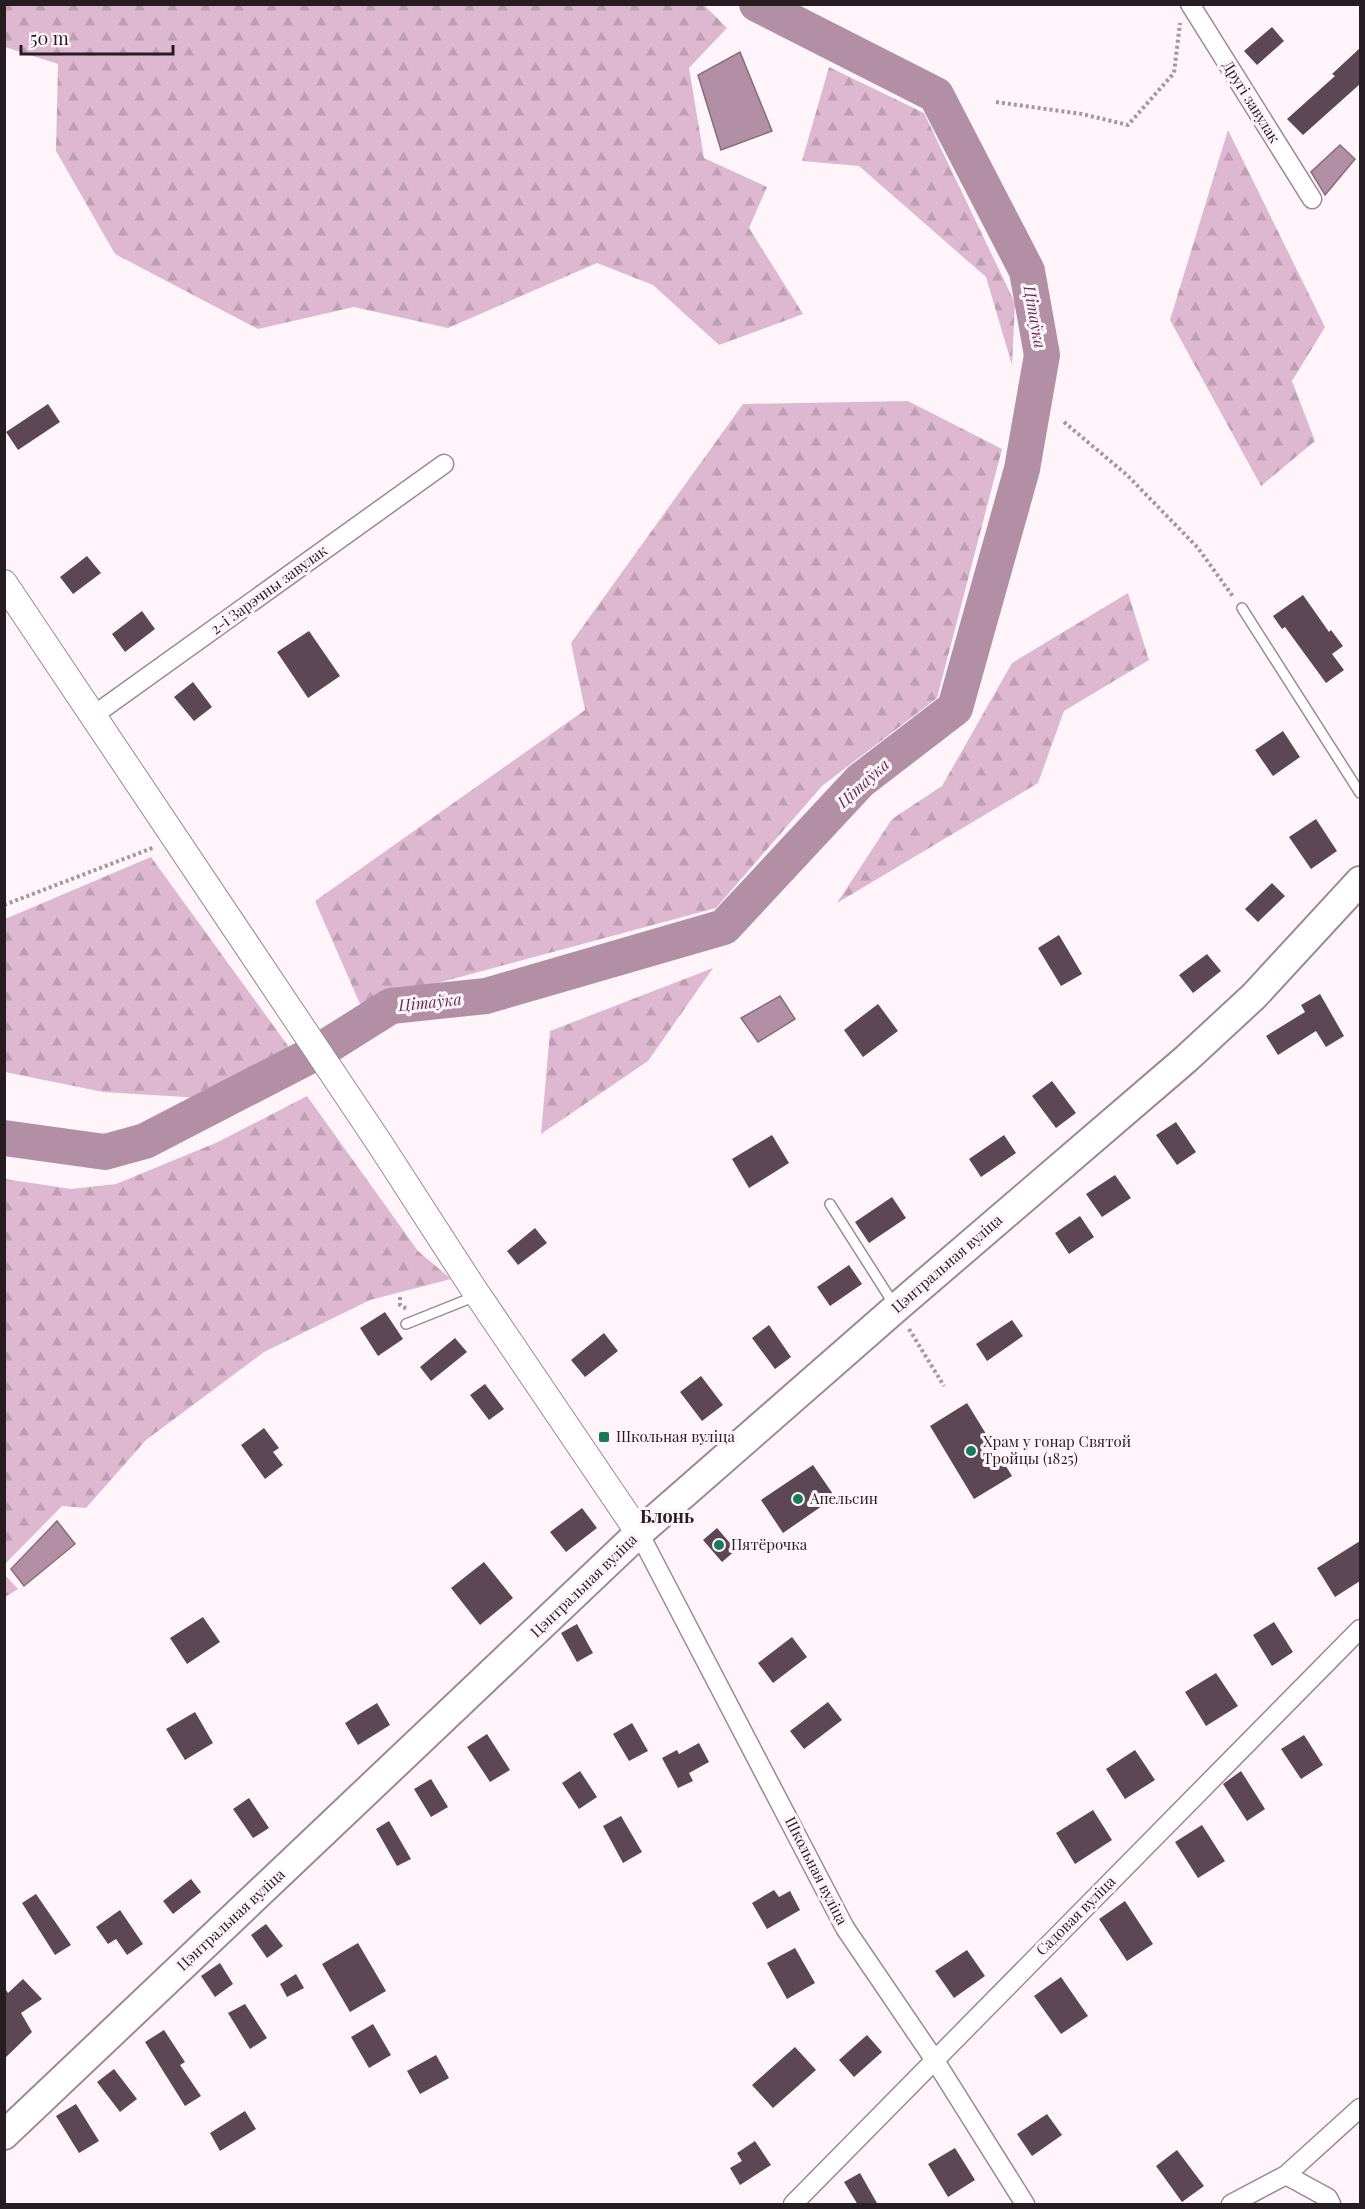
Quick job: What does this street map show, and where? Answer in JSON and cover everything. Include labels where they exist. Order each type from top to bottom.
[{"type":"main road","name":"Школьная вуліца","points":[[4,583],[639,1533]]},
{"type":"main road","name":"Цэнтральная вуліца","points":[[4,2134],[639,1533],[1195,1051],[1254,996],[1360,881]]},
{"type":"street","name":"Другі завулак","points":[[1186,10],[1312,200]]},
{"type":"street","name":"2-і Зарэчны завулак","points":[[94,715],[444,464]]},
{"type":"street","name":"Школьная вуліца","points":[[639,1533],[845,1928],[934,2060],[1025,2205]]},
{"type":"street","name":"Садовая вуліца","points":[[793,2205],[1360,1629]]},
{"type":"street","points":[[1231,2205],[1286,2175],[1360,2108]]},
{"type":"street","points":[[1286,2175],[1328,2198],[1331,2205]]},
{"type":"lane","points":[[1242,608],[1360,793]]},
{"type":"lane","points":[[830,1204],[896,1308]]},
{"type":"lane","points":[[406,1324],[475,1290]]},
{"type":"path","points":[[996,102],[1082,114],[1128,125],[1174,73],[1186,10]]},
{"type":"path","points":[[1065,422],[1127,475],[1198,548],[1242,608]]},
{"type":"path","points":[[4,905],[175,839]]},
{"type":"path","points":[[896,1308],[944,1386]]},
{"type":"green space","points":[[5,4],[704,5],[727,28],[689,68],[704,158],[767,187],[749,228],[803,314],[719,345],[653,285],[597,263],[448,328],[354,307],[258,329],[115,254],[56,151],[58,64],[5,47]]},
{"type":"green space","points":[[829,67],[924,113],[1015,303],[1012,365],[986,277],[859,166],[802,161]]},
{"type":"green space","points":[[1228,130],[1325,327],[1292,381],[1315,441],[1261,486],[1170,320]]},
{"type":"green space","points":[[908,401],[1002,449],[937,698],[822,786],[716,908],[360,1004],[315,901],[585,710],[571,643],[743,404]]},
{"type":"green space","points":[[1128,593],[1149,660],[1064,711],[1038,783],[837,903],[892,819],[942,786],[1012,663]]},
{"type":"green space","points":[[151,857],[291,1050],[201,1098],[103,1092],[5,1072],[5,919]]},
{"type":"green space","points":[[713,968],[648,1061],[541,1134],[550,1031]]},
{"type":"green space","points":[[307,1096],[418,1251],[451,1279],[370,1300],[264,1352],[146,1440],[86,1508],[62,1506],[5,1564],[5,1179],[71,1189],[116,1184],[218,1142]]},
{"type":"green space","points":[[4,1574],[18,1589],[5,1597],[4,1597]]},
{"type":"shaded area","points":[[740,52],[772,131],[721,150],[698,75]]},
{"type":"shaded area","points":[[1340,145],[1355,159],[1325,195],[1311,172]]},
{"type":"shaded area","points":[[780,996],[795,1019],[758,1042],[741,1018]]},
{"type":"shaded area","points":[[57,1521],[75,1544],[24,1586],[11,1569]]},
{"type":"building","points":[[1272,27],[1284,41],[1257,65],[1244,51]]},
{"type":"building","points":[[1360,48],[1360,84],[1303,135],[1287,119],[1335,76],[1332,74]]},
{"type":"building","points":[[48,404],[60,422],[18,450],[6,432]]},
{"type":"building","points":[[87,556],[101,573],[73,594],[60,577]]},
{"type":"building","points":[[1303,595],[1329,632],[1331,630],[1343,646],[1332,654],[1344,670],[1326,683],[1285,627],[1282,629],[1273,616]]},
{"type":"building","points":[[142,611],[155,629],[125,652],[112,634]]},
{"type":"building","points":[[309,631],[340,676],[308,698],[277,652]]},
{"type":"building","points":[[193,682],[212,707],[194,721],[174,697]]},
{"type":"building","points":[[1283,731],[1300,757],[1273,776],[1255,750]]},
{"type":"building","points":[[1316,819],[1337,851],[1311,869],[1289,837]]},
{"type":"building","points":[[1272,883],[1285,896],[1258,922],[1245,909]]},
{"type":"building","points":[[1059,935],[1082,974],[1061,986],[1038,948]]},
{"type":"building","points":[[1207,954],[1221,971],[1193,993],[1179,975]]},
{"type":"building","points":[[1320,994],[1344,1036],[1326,1047],[1316,1031],[1278,1055],[1266,1036],[1305,1012],[1301,1005]]},
{"type":"building","points":[[878,1004],[898,1031],[863,1057],[844,1030]]},
{"type":"building","points":[[1052,1081],[1076,1113],[1056,1128],[1032,1096]]},
{"type":"building","points":[[1176,1122],[1196,1152],[1177,1165],[1156,1135]]},
{"type":"building","points":[[772,1135],[789,1163],[749,1188],[732,1159]]},
{"type":"building","points":[[1004,1135],[1016,1153],[981,1177],[969,1159]]},
{"type":"building","points":[[1115,1175],[1131,1198],[1102,1217],[1086,1194]]},
{"type":"building","points":[[892,1197],[906,1218],[869,1243],[855,1222]]},
{"type":"building","points":[[1080,1216],[1094,1237],[1069,1254],[1055,1233]]},
{"type":"building","points":[[535,1228],[547,1243],[518,1265],[507,1251]]},
{"type":"building","points":[[849,1265],[862,1284],[830,1306],[817,1287]]},
{"type":"building","points":[[385,1312],[403,1339],[378,1356],[360,1328]]},
{"type":"building","points":[[1012,1320],[1023,1336],[987,1361],[976,1344]]},
{"type":"building","points":[[769,1325],[791,1357],[775,1369],[752,1338]]},
{"type":"building","points":[[604,1333],[618,1351],[585,1377],[571,1360]]},
{"type":"building","points":[[455,1338],[467,1352],[431,1381],[420,1367]]},
{"type":"building","points":[[701,1376],[723,1405],[702,1421],[680,1392]]},
{"type":"building","points":[[485,1384],[504,1409],[489,1420],[470,1395]]},
{"type":"building","name":"Храм у гонар Святой Тройцы (1825)","points":[[967,1403],[1012,1476],[974,1499],[930,1426]]},
{"type":"building","points":[[264,1428],[279,1448],[273,1452],[283,1465],[265,1479],[241,1445]]},
{"type":"building","name":"Апельсин","points":[[813,1465],[835,1497],[783,1533],[761,1500]]},
{"type":"building","points":[[582,1508],[597,1528],[566,1552],[550,1532]]},
{"type":"building","name":"Пятёрочка","points":[[717,1528],[736,1550],[722,1562],[703,1540]]},
{"type":"building","points":[[1360,1541],[1360,1581],[1335,1597],[1317,1568]]},
{"type":"building","points":[[484,1562],[513,1598],[480,1625],[451,1588]]},
{"type":"building","points":[[203,1617],[220,1642],[187,1664],[170,1638]]},
{"type":"building","points":[[1274,1622],[1293,1652],[1272,1666],[1253,1635]]},
{"type":"building","points":[[577,1624],[593,1653],[577,1662],[561,1633]]},
{"type":"building","points":[[792,1637],[807,1657],[773,1683],[758,1663]]},
{"type":"building","points":[[1216,1673],[1238,1706],[1206,1726],[1185,1692]]},
{"type":"building","points":[[828,1702],[842,1720],[804,1749],[790,1731]]},
{"type":"building","points":[[377,1703],[390,1725],[358,1745],[345,1723]]},
{"type":"building","points":[[195,1712],[213,1743],[185,1760],[166,1729]]},
{"type":"building","points":[[632,1723],[648,1751],[629,1761],[613,1734]]},
{"type":"building","points":[[487,1734],[510,1770],[490,1782],[467,1747]]},
{"type":"building","points":[[1304,1735],[1323,1765],[1301,1779],[1281,1749]]},
{"type":"building","points":[[699,1743],[709,1762],[689,1773],[693,1781],[678,1788],[662,1758],[677,1750],[679,1754]]},
{"type":"building","points":[[1135,1750],[1155,1780],[1125,1799],[1106,1769]]},
{"type":"building","points":[[580,1771],[597,1797],[579,1809],[562,1783]]},
{"type":"building","points":[[1241,1771],[1265,1809],[1247,1821],[1223,1784]]},
{"type":"building","points":[[431,1779],[448,1807],[431,1817],[414,1789]]},
{"type":"building","points":[[249,1798],[269,1828],[253,1838],[233,1809]]},
{"type":"building","points":[[1093,1810],[1112,1840],[1075,1864],[1056,1833]]},
{"type":"building","points":[[621,1816],[642,1852],[623,1863],[603,1826]]},
{"type":"building","points":[[389,1821],[411,1859],[397,1866],[376,1829]]},
{"type":"building","points":[[1202,1825],[1225,1861],[1198,1878],[1175,1842]]},
{"type":"building","points":[[191,1879],[201,1892],[173,1914],[163,1901]]},
{"type":"building","points":[[774,1890],[779,1897],[790,1891],[800,1910],[767,1929],[752,1903]]},
{"type":"building","points":[[36,1894],[71,1945],[55,1955],[22,1903]]},
{"type":"building","points":[[1125,1901],[1153,1944],[1127,1961],[1099,1919]]},
{"type":"building","points":[[120,1910],[143,1944],[127,1955],[116,1939],[108,1944],[96,1927]]},
{"type":"building","points":[[266,1924],[283,1946],[267,1958],[251,1935]]},
{"type":"building","points":[[358,1943],[386,1991],[350,2012],[322,1964]]},
{"type":"building","points":[[795,1948],[815,1983],[787,1999],[767,1963]]},
{"type":"building","points":[[967,1950],[985,1976],[954,1998],[935,1971]]},
{"type":"building","points":[[220,1963],[233,1984],[215,1997],[201,1976]]},
{"type":"building","points":[[296,1974],[304,1988],[287,1997],[280,1984]]},
{"type":"building","points":[[1061,1977],[1088,2016],[1061,2034],[1034,1996]]},
{"type":"building","points":[[23,1979],[42,1999],[21,2013],[32,2032],[4,2059],[4,1987],[8,1993]]},
{"type":"building","points":[[245,2004],[267,2038],[250,2049],[228,2013]]},
{"type":"building","points":[[373,2024],[391,2055],[369,2068],[351,2037]]},
{"type":"building","points":[[164,2030],[185,2062],[180,2065],[201,2096],[185,2106],[145,2042]]},
{"type":"building","points":[[867,2035],[882,2052],[854,2077],[839,2060]]},
{"type":"building","points":[[795,2047],[816,2070],[773,2108],[752,2085]]},
{"type":"building","points":[[436,2055],[449,2078],[420,2094],[407,2071]]},
{"type":"building","points":[[114,2069],[137,2099],[120,2112],[97,2082]]},
{"type":"building","points":[[76,2104],[99,2141],[79,2153],[56,2116]]},
{"type":"building","points":[[245,2111],[256,2129],[220,2151],[210,2133]]},
{"type":"building","points":[[1047,2114],[1062,2135],[1032,2156],[1017,2134]]},
{"type":"building","points":[[755,2141],[771,2165],[740,2185],[730,2168],[742,2161],[737,2153]]},
{"type":"building","points":[[955,2148],[975,2180],[948,2197],[928,2164]]},
{"type":"building","points":[[1177,2150],[1204,2186],[1182,2202],[1156,2166]]},
{"type":"building","points":[[860,2173],[878,2205],[858,2205],[844,2182]]},
{"type":"waterway","name":"Цітаўка","points":[[4,1138],[105,1152],[145,1141],[321,1050],[391,1006],[486,996],[724,927],[860,781],[955,708],[1022,469],[1042,355],[1027,271],[936,95],[757,4]]},
{"type":"place","name":"Школьная вуліца","points":[[604,1437]]},
{"type":"place","name":"Храм у гонар Святой Тройцы (1825)","points":[[971,1451]]},
{"type":"place","name":"Апельсин","points":[[798,1499]]},
{"type":"place","name":"Пятёрочка","points":[[719,1545]]},
{"type":"district","name":"Блонь","points":[[667,1517]]}]
